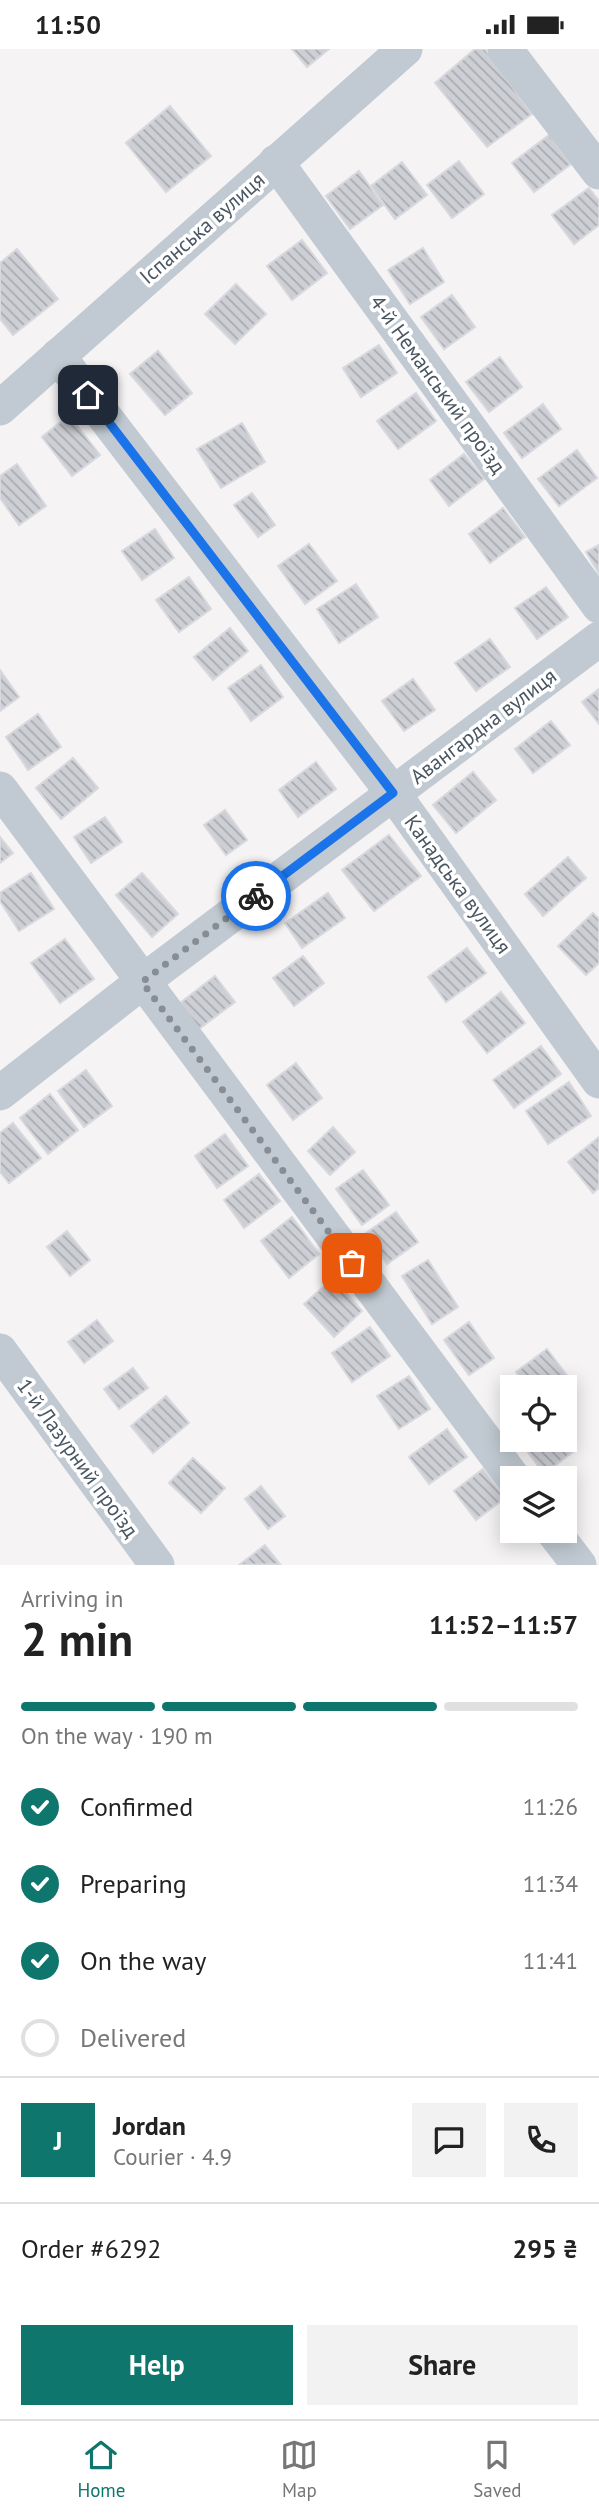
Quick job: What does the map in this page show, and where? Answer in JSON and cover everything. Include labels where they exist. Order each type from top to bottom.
[{"type":"street","name":"Іспанська вулиця","points":[[0,408],[405,49]]},
{"type":"street","points":[[505,49],[599,173]]},
{"type":"street","name":"4-й Неманський проїзд","points":[[276,162],[599,606]]},
{"type":"street","name":"Канадська вулиця","points":[[58,356],[393,793],[599,1081]]},
{"type":"street","name":"Авангардна вулиця","points":[[0,1093],[142,982],[599,639]]},
{"type":"street","points":[[0,789],[504,1466]]},
{"type":"street","name":"1-й Лазурний проїзд","points":[[0,1351],[157,1565]]},
{"type":"street","points":[[562,1543],[579,1565]]},
{"type":"building","points":[[292,49],[329,49],[307,67]]},
{"type":"building","points":[[475,49],[485,49],[532,114],[487,147],[435,83]]},
{"type":"building","points":[[170,106],[211,156],[166,192],[126,143]]},
{"type":"building","points":[[549,135],[571,164],[534,192],[512,163]]},
{"type":"building","points":[[459,161],[484,194],[452,218],[427,185]]},
{"type":"building","points":[[402,162],[427,195],[395,219],[371,186]]},
{"type":"building","points":[[359,171],[383,205],[350,229],[326,196]]},
{"type":"building","points":[[589,188],[599,201],[599,225],[574,244],[552,215]]},
{"type":"building","points":[[302,240],[327,273],[292,300],[267,266]]},
{"type":"building","points":[[423,248],[444,282],[410,304],[388,270]]},
{"type":"building","points":[[17,249],[58,299],[13,335],[0,319],[0,263]]},
{"type":"building","points":[[236,284],[266,314],[235,344],[205,314]]},
{"type":"building","points":[[452,295],[475,327],[444,349],[421,317]]},
{"type":"building","points":[[379,345],[397,373],[361,397],[343,368]]},
{"type":"building","points":[[158,351],[192,393],[165,415],[130,374]]},
{"type":"building","points":[[500,357],[522,387],[489,412],[466,382]]},
{"type":"building","points":[[416,393],[436,421],[398,449],[377,421]]},
{"type":"building","points":[[543,404],[561,429],[522,458],[504,433]]},
{"type":"building","points":[[69,415],[100,455],[72,476],[42,437]]},
{"type":"building","points":[[242,423],[265,462],[221,488],[197,449]]},
{"type":"building","points":[[577,450],[597,478],[559,506],[538,479]]},
{"type":"building","points":[[464,454],[484,479],[449,506],[430,480]]},
{"type":"building","points":[[17,464],[46,506],[19,525],[0,498],[0,476]]},
{"type":"building","points":[[252,493],[275,525],[258,537],[234,505]]},
{"type":"building","points":[[503,508],[525,537],[490,563],[469,534]]},
{"type":"building","points":[[155,529],[174,558],[142,580],[122,551]]},
{"type":"building","points":[[309,544],[337,581],[305,604],[278,566]]},
{"type":"building","points":[[599,545],[599,574],[586,552]]},
{"type":"building","points":[[189,577],[211,609],[179,632],[156,600]]},
{"type":"building","points":[[356,584],[378,617],[339,643],[317,609]]},
{"type":"building","points":[[546,587],[568,617],[537,639],[515,608]]},
{"type":"building","points":[[230,628],[248,651],[213,680],[194,657]]},
{"type":"building","points":[[490,639],[510,667],[476,691],[455,663]]},
{"type":"building","points":[[261,665],[283,697],[251,721],[228,688]]},
{"type":"building","points":[[0,670],[19,697],[0,711]]},
{"type":"building","points":[[413,679],[435,710],[404,731],[382,701]]},
{"type":"building","points":[[599,689],[599,724],[582,702]]},
{"type":"building","points":[[38,714],[61,747],[28,770],[6,737]]},
{"type":"building","points":[[551,721],[570,745],[533,773],[515,749]]},
{"type":"building","points":[[73,758],[98,788],[61,819],[36,788]]},
{"type":"building","points":[[316,762],[336,789],[298,817],[279,790]]},
{"type":"building","points":[[473,772],[496,800],[456,833],[433,805]]},
{"type":"building","points":[[225,810],[247,840],[226,855],[204,825]]},
{"type":"building","points":[[105,817],[122,842],[91,863],[74,837]]},
{"type":"building","points":[[389,835],[421,876],[374,911],[342,870]]},
{"type":"building","points":[[0,837],[13,853],[0,863]]},
{"type":"building","points":[[568,857],[586,878],[543,916],[525,894]]},
{"type":"building","points":[[31,873],[54,909],[19,931],[0,901],[0,893]]},
{"type":"building","points":[[142,873],[178,914],[152,937],[116,895]]},
{"type":"building","points":[[328,893],[345,918],[302,948],[285,923]]},
{"type":"building","points":[[593,913],[599,919],[599,963],[586,975],[558,946]]},
{"type":"building","points":[[65,939],[94,979],[60,1003],[31,963]]},
{"type":"building","points":[[467,948],[486,973],[446,1002],[428,977]]},
{"type":"building","points":[[303,956],[324,983],[294,1006],[273,978]]},
{"type":"building","points":[[215,976],[235,1002],[199,1029],[180,1003]]},
{"type":"building","points":[[501,992],[525,1023],[487,1053],[463,1022]]},
{"type":"building","points":[[541,1046],[561,1074],[514,1108],[493,1080]]},
{"type":"building","points":[[296,1063],[322,1098],[293,1120],[267,1085]]},
{"type":"building","points":[[86,1070],[112,1106],[84,1127],[58,1091]]},
{"type":"building","points":[[569,1082],[591,1116],[548,1144],[526,1111]]},
{"type":"building","points":[[50,1094],[78,1130],[48,1154],[20,1118]]},
{"type":"building","points":[[13,1123],[41,1158],[9,1183],[0,1172],[0,1133]]},
{"type":"building","points":[[333,1127],[355,1152],[330,1175],[308,1151]]},
{"type":"building","points":[[225,1134],[248,1166],[217,1188],[195,1156]]},
{"type":"building","points":[[599,1137],[599,1188],[593,1193],[568,1162]]},
{"type":"building","points":[[363,1170],[389,1205],[362,1225],[336,1189]]},
{"type":"building","points":[[259,1174],[280,1201],[244,1228],[224,1200]]},
{"type":"building","points":[[396,1212],[418,1242],[387,1264],[366,1233]]},
{"type":"building","points":[[292,1217],[319,1254],[289,1278],[261,1241]]},
{"type":"building","points":[[67,1231],[90,1260],[70,1276],[47,1247]]},
{"type":"building","points":[[428,1260],[458,1307],[432,1324],[402,1276]]},
{"type":"building","points":[[333,1278],[362,1311],[334,1337],[304,1304]]},
{"type":"building","points":[[97,1320],[113,1341],[84,1363],[68,1342]]},
{"type":"building","points":[[469,1322],[494,1358],[469,1375],[444,1340]]},
{"type":"building","points":[[370,1327],[390,1356],[352,1382],[332,1353]]},
{"type":"building","points":[[547,1349],[567,1375],[518,1375],[516,1372]]},
{"type":"building","points":[[133,1368],[148,1388],[119,1409],[104,1389]]},
{"type":"building","points":[[409,1376],[430,1409],[399,1429],[377,1396]]},
{"type":"building","points":[[166,1396],[189,1423],[153,1453],[131,1426]]},
{"type":"building","points":[[447,1429],[467,1457],[429,1484],[409,1457]]},
{"type":"building","points":[[528,1452],[573,1452],[554,1466],[538,1466]]},
{"type":"building","points":[[193,1458],[225,1488],[201,1513],[169,1483]]},
{"type":"building","points":[[483,1469],[500,1491],[500,1502],[476,1520],[454,1491]]},
{"type":"building","points":[[261,1486],[285,1516],[268,1529],[245,1499]]},
{"type":"building","points":[[265,1545],[280,1564],[239,1565]]},
{"type":"way so far","points":[[256,896],[142,982],[352,1263]]},
{"type":"route","points":[[88,395],[393,793],[256,896]]}]
